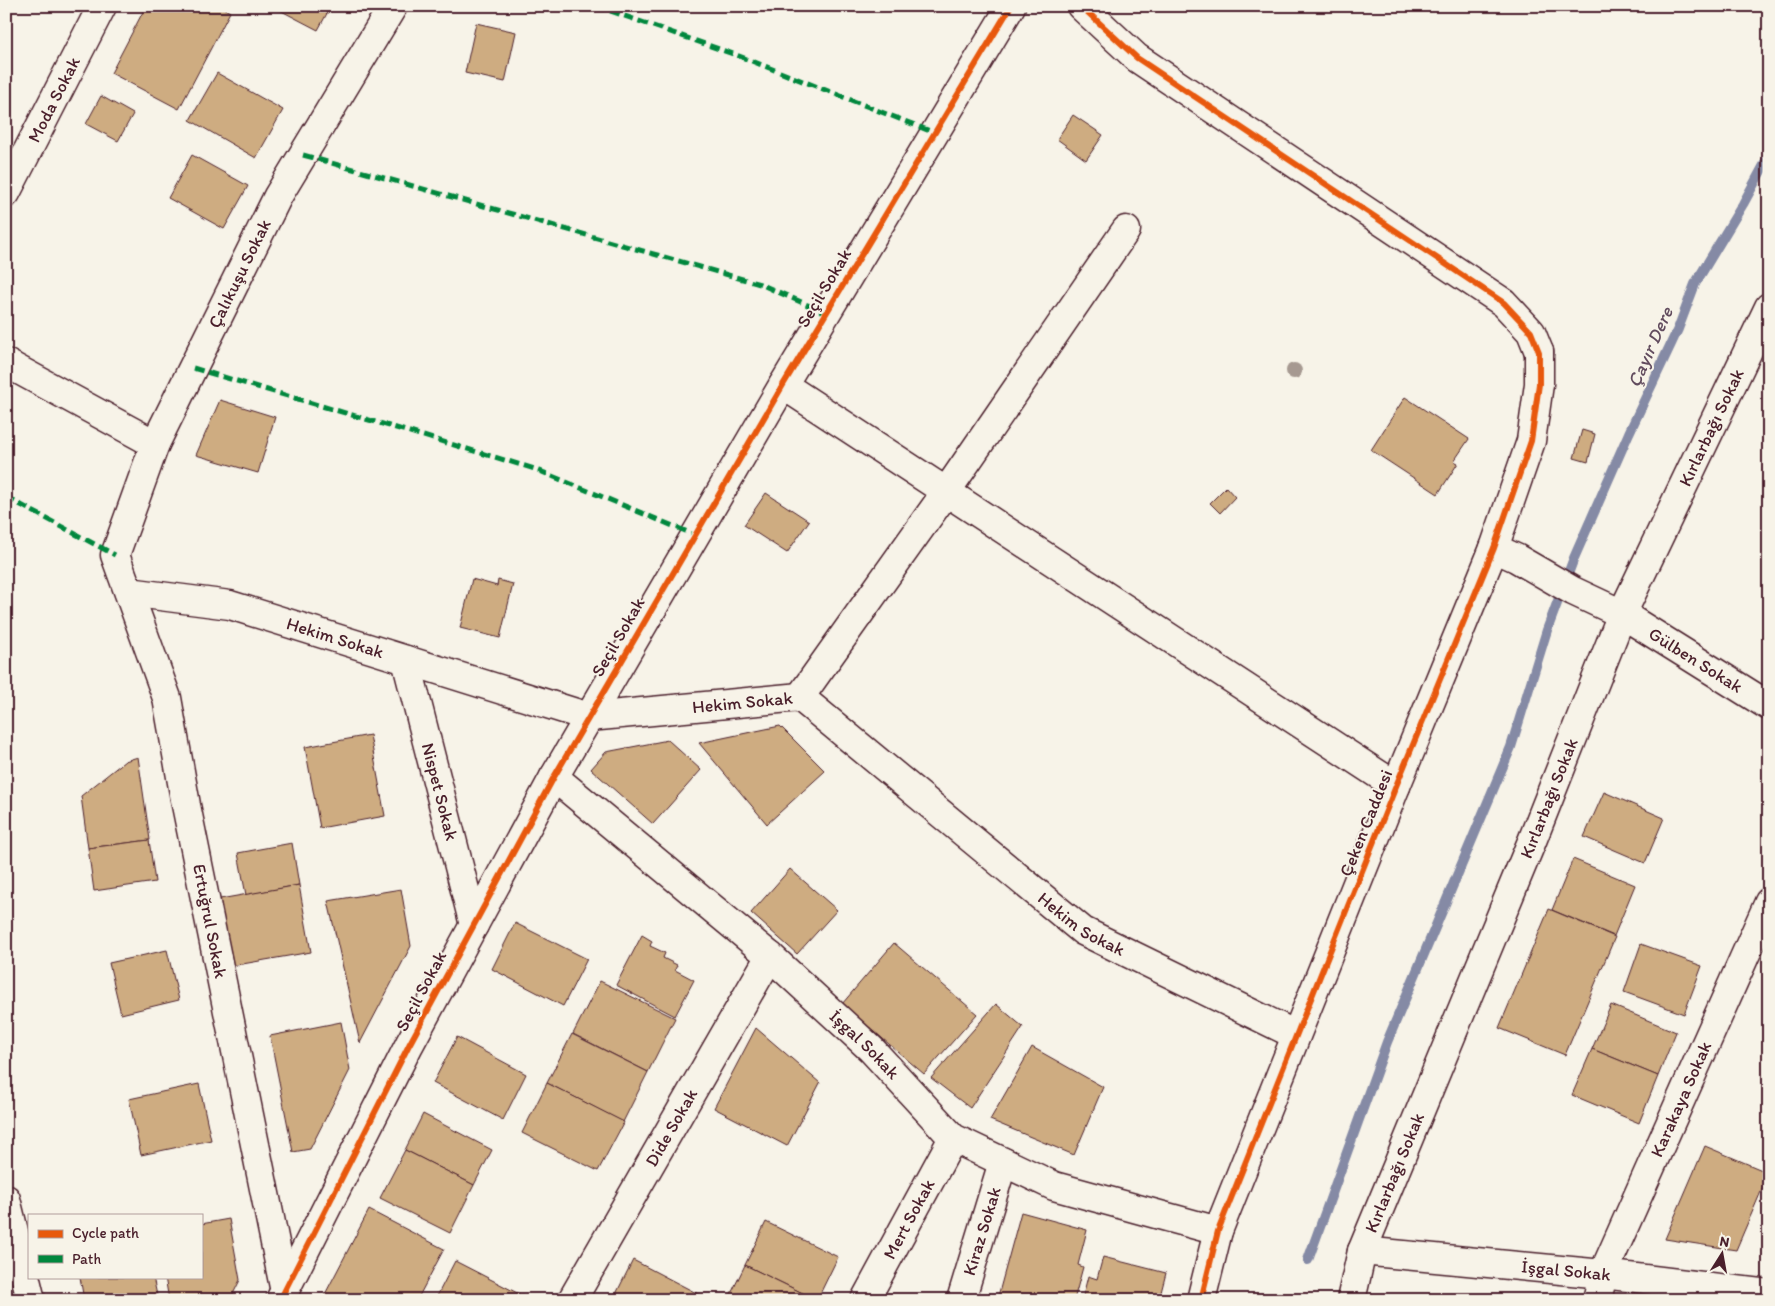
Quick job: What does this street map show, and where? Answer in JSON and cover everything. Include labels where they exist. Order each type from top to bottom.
[{"type":"street","name":"Moda Sokak","points":[[6,193],[102,6]]},
{"type":"street","name":"Çalıkuşu Sokak","points":[[115,555],[155,444],[278,196],[393,6]]},
{"type":"street","name":"Seçil Sokak","points":[[283,1296],[409,1045],[554,776],[783,385],[1011,6]]},
{"type":"street","name":"Çeken Caddesi","points":[[1081,6],[1137,58],[1504,303],[1531,332],[1539,352],[1539,384],[1531,441],[1494,548],[1396,786],[1218,1231],[1201,1300]]},
{"type":"street","points":[[800,697],[946,492],[1126,230]]},
{"type":"street","name":"Kırlarbağı Sokak","points":[[1351,1300],[1362,1251],[1532,841],[1622,614],[1769,307]]},
{"type":"street","points":[[6,363],[155,444]]},
{"type":"street","points":[[783,385],[1396,786]]},
{"type":"street","name":"Gülben Sokak","points":[[1494,548],[1516,558],[1572,591],[1622,614],[1769,706]]},
{"type":"street","name":"Ertuğrul Sokak","points":[[115,555],[167,698],[186,805],[283,1296]]},
{"type":"street","name":"Hekim Sokak","points":[[129,592],[230,605],[589,716],[800,697],[1083,931],[1296,1035]]},
{"type":"street","name":"Nispet Sokak","points":[[406,660],[474,925]]},
{"type":"street","name":"İşgal Sokak","points":[[554,776],[770,956],[871,1049],[953,1138],[1054,1186],[1218,1231]]},
{"type":"street","name":"Karakaya Sokak","points":[[1600,1287],[1769,902]]},
{"type":"street","name":"Dide Sokak","points":[[572,1300],[770,956]]},
{"type":"street","name":"Mert Sokak","points":[[865,1300],[953,1138]]},
{"type":"street","name":"Kiraz Sokak","points":[[961,1300],[1003,1162]]},
{"type":"street","points":[[6,1199],[30,1300]]},
{"type":"street","name":"İşgal Sokak","points":[[1362,1251],[1600,1287],[1769,1294]]},
{"type":"building","points":[[146,6],[219,6],[230,12],[179,109],[111,73]]},
{"type":"building","points":[[272,6],[331,6],[318,30]]},
{"type":"building","points":[[476,23],[516,32],[505,82],[465,73]]},
{"type":"building","points":[[217,73],[283,110],[256,158],[190,120]]},
{"type":"building","points":[[101,96],[133,114],[118,141],[86,124]]},
{"type":"building","points":[[1073,115],[1103,135],[1086,160],[1057,139]]},
{"type":"building","points":[[192,155],[248,186],[224,229],[168,198]]},
{"type":"building","points":[[1405,397],[1469,439],[1454,461],[1458,463],[1438,494],[1371,450]]},
{"type":"building","points":[[220,400],[275,417],[258,473],[196,455]]},
{"type":"building","points":[[1582,430],[1595,434],[1588,462],[1574,458]]},
{"type":"building","points":[[1226,487],[1235,497],[1220,513],[1210,503]]},
{"type":"building","points":[[766,493],[809,521],[787,553],[744,525]]},
{"type":"building","points":[[472,579],[497,586],[498,580],[513,584],[500,638],[460,628]]},
{"type":"building","points":[[780,726],[825,771],[767,824],[699,743]]},
{"type":"building","points":[[370,735],[385,816],[320,828],[305,747]]},
{"type":"building","points":[[668,740],[701,770],[653,824],[591,769],[606,752]]},
{"type":"building","points":[[138,757],[150,840],[88,848],[81,796],[125,761]]},
{"type":"building","points":[[1604,792],[1664,818],[1645,863],[1584,837]]},
{"type":"building","points":[[149,840],[155,882],[94,891],[88,848]]},
{"type":"building","points":[[292,843],[299,885],[246,895],[238,853]]},
{"type":"building","points":[[1573,859],[1635,885],[1614,936],[1552,910]]},
{"type":"building","points":[[790,869],[837,910],[797,954],[751,913]]},
{"type":"building","points":[[299,885],[311,952],[231,966],[220,899]]},
{"type":"building","points":[[401,889],[411,946],[360,1043],[328,901]]},
{"type":"building","points":[[1549,909],[1615,937],[1565,1055],[1499,1028]]},
{"type":"building","points":[[515,923],[587,959],[563,1006],[492,969]]},
{"type":"building","points":[[642,935],[652,941],[650,946],[665,953],[663,958],[677,965],[675,970],[694,980],[675,1016],[616,985]]},
{"type":"building","points":[[894,943],[977,1014],[924,1074],[842,1004]]},
{"type":"building","points":[[1641,944],[1702,966],[1684,1014],[1624,992]]},
{"type":"building","points":[[167,950],[179,1000],[121,1014],[109,963]]},
{"type":"building","points":[[600,981],[675,1018],[648,1072],[573,1034]]},
{"type":"building","points":[[996,1004],[1023,1027],[970,1108],[931,1078]]},
{"type":"building","points":[[1611,1005],[1676,1032],[1658,1076],[1592,1049]]},
{"type":"building","points":[[341,1022],[350,1070],[310,1149],[293,1152],[270,1036]]},
{"type":"building","points":[[756,1028],[820,1083],[787,1146],[714,1108]]},
{"type":"building","points":[[572,1034],[648,1072],[623,1122],[547,1083]]},
{"type":"building","points":[[457,1037],[526,1074],[503,1120],[433,1083]]},
{"type":"building","points":[[1032,1047],[1103,1087],[1074,1155],[990,1120]]},
{"type":"building","points":[[1592,1049],[1658,1076],[1639,1123],[1572,1095]]},
{"type":"building","points":[[547,1083],[624,1122],[598,1171],[522,1133]]},
{"type":"building","points":[[199,1084],[211,1140],[141,1155],[129,1099]]},
{"type":"building","points":[[423,1114],[492,1150],[474,1185],[405,1150]]},
{"type":"building","points":[[1705,1146],[1769,1173],[1736,1250],[1665,1239]]},
{"type":"building","points":[[405,1150],[474,1185],[450,1233],[380,1198]]},
{"type":"building","points":[[369,1210],[444,1249],[417,1300],[322,1300]]},
{"type":"building","points":[[1021,1212],[1087,1230],[1078,1265],[1083,1267],[1074,1300],[997,1300]]},
{"type":"building","points":[[229,1219],[240,1280],[230,1300],[169,1300],[165,1278],[202,1278],[202,1224]]},
{"type":"building","points":[[766,1222],[838,1257],[817,1300],[745,1265]]},
{"type":"building","points":[[1103,1257],[1166,1273],[1159,1300],[1082,1300],[1088,1276],[1097,1279]]},
{"type":"building","points":[[633,1260],[704,1297],[703,1300],[613,1300]]},
{"type":"building","points":[[455,1261],[527,1298],[526,1300],[435,1300]]},
{"type":"building","points":[[745,1265],[817,1300],[728,1300]]},
{"type":"building","points":[[80,1278],[153,1278],[158,1300],[84,1300]]},
{"type":"waterway","name":"Çayır Dere","points":[[1308,1260],[1387,1042],[1511,747],[1547,630],[1574,558],[1629,433],[1678,329],[1695,284],[1743,204],[1769,156]]},
{"type":"marked path","points":[[596,6],[739,56],[935,133]]},
{"type":"marked path","points":[[303,155],[760,284],[826,313]]},
{"type":"marked path","points":[[193,368],[535,469],[695,535]]},
{"type":"marked path","points":[[6,497],[115,555]]},
{"type":"cycle path","points":[[280,1300],[409,1045],[554,777],[783,385],[1011,6]]},
{"type":"cycle path","points":[[1081,6],[1137,58],[1504,303],[1531,332],[1539,352],[1539,384],[1531,441],[1494,548],[1396,786],[1218,1231],[1201,1300]]}]
